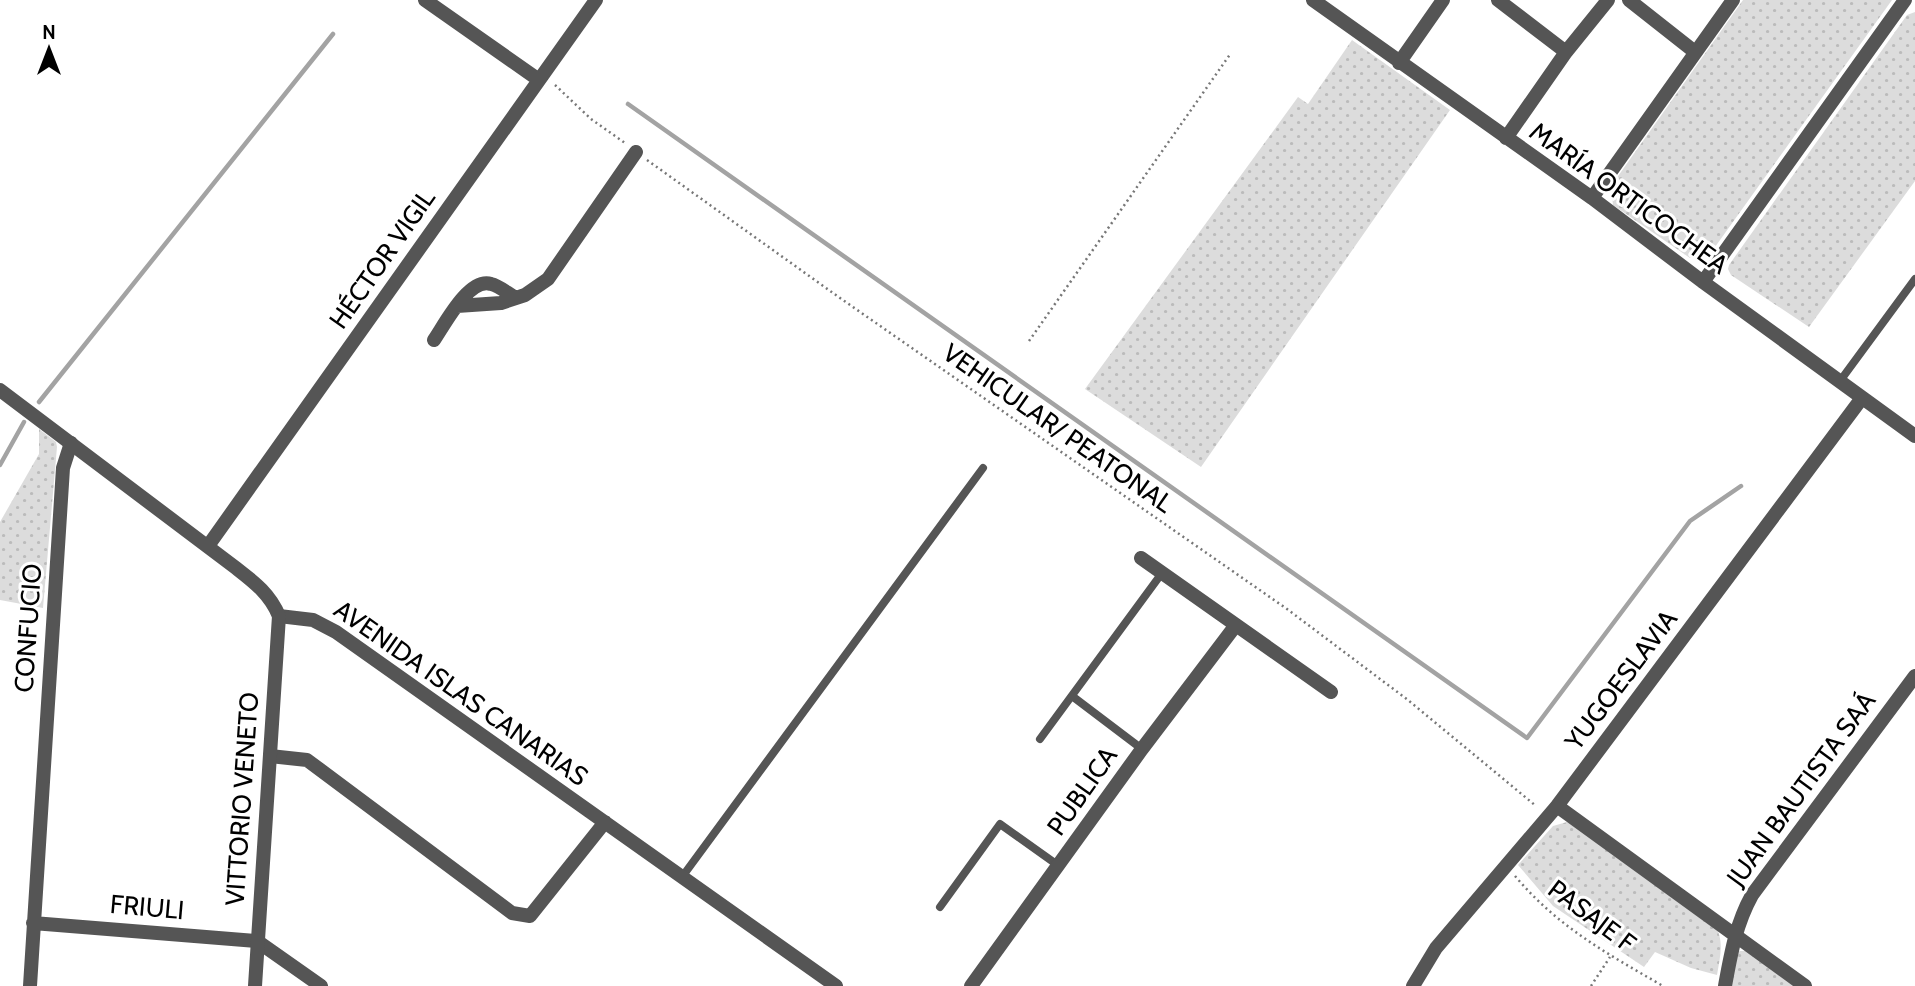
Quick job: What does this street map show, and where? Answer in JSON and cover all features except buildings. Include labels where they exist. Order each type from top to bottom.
[{"type":"street","points":[[425,0],[539,80]]},
{"type":"street","name":"HÉCTOR VIGIL","points":[[208,546],[596,0]]},
{"type":"street","name":"MARÍA ORTICOCHEA","points":[[1313,0],[1592,198],[1915,436]]},
{"type":"street","points":[[1399,63],[1443,0]]},
{"type":"street","points":[[1498,0],[1566,52]]},
{"type":"street","points":[[1506,138],[1566,52],[1608,0]]},
{"type":"street","points":[[1629,0],[1695,52]]},
{"type":"street","points":[[1592,198],[1733,0]]},
{"type":"street","points":[[1703,282],[1905,0]]},
{"type":"street","points":[[457,306],[501,303],[525,295],[548,279],[636,152]]},
{"type":"street","points":[[434,340],[469,290],[479,283],[491,283],[516,298]]},
{"type":"street","points":[[0,390],[264,591],[279,615]]},
{"type":"street","name":"YUGOESLAVIA","points":[[1413,986],[1442,940],[1553,811],[1863,398]]},
{"type":"street","name":"CONFUCIO","points":[[30,986],[63,468],[71,443]]},
{"type":"street","points":[[1141,558],[1331,692]]},
{"type":"street","name":"AVENIDA ISLAS CANARIAS","points":[[279,615],[313,620],[337,632],[835,986]]},
{"type":"street","name":"VITTORIO VENETO","points":[[255,986],[279,615]]},
{"type":"street","name":"PUBLICA","points":[[971,986],[1142,749],[1236,625]]},
{"type":"street","name":"JUAN BAUTISTA SAÁ","points":[[1725,986],[1734,936],[1752,895],[1915,676]]},
{"type":"street","points":[[270,757],[307,760],[512,913],[530,916],[605,822]]},
{"type":"street","points":[[1553,811],[1805,986]]},
{"type":"street","name":"FRIULI","points":[[33,923],[257,940]]},
{"type":"street","points":[[257,940],[321,986]]},
{"type":"lane","points":[[1840,381],[1915,279]]},
{"type":"lane","points":[[682,877],[982,468]]},
{"type":"lane","points":[[1040,739],[1163,573]]},
{"type":"lane","points":[[1072,696],[1142,749]]},
{"type":"lane","points":[[940,907],[1000,824],[1059,866]]},
{"type":"path","points":[[1029,341],[1231,54]]},
{"type":"path","name":"VEHICULAR/ PEATONAL","points":[[539,80],[553,83],[591,119],[840,299],[1287,609],[1553,811]]},
{"type":"path","name":"PASAJE F","points":[[1507,865],[1548,912],[1663,986]]},
{"type":"path","points":[[1591,986],[1611,955]]},
{"type":"shaded area","points":[[1743,0],[1892,0],[1715,247],[1707,254],[1690,258],[1613,205],[1611,186]]},
{"type":"shaded area","points":[[1915,12],[1915,181],[1809,327],[1731,275],[1729,265],[1907,15]]},
{"type":"shaded area","points":[[1352,40],[1450,110],[1201,467],[1085,389],[1298,97],[1308,104]]},
{"type":"shaded area","points":[[39,429],[56,442],[57,447],[43,608],[0,600],[0,522],[39,454]]},
{"type":"shaded area","points":[[1567,822],[1714,924],[1721,942],[1717,975],[1691,968],[1655,952],[1644,967],[1553,906],[1518,865],[1553,826]]},
{"type":"shaded area","points":[[1747,951],[1800,986],[1731,986],[1736,953]]},
{"type":"waterway","points":[[39,402],[333,34]]},
{"type":"waterway","points":[[628,104],[1527,738],[1690,521],[1741,486]]},
{"type":"waterway","points":[[0,465],[24,422]]}]
